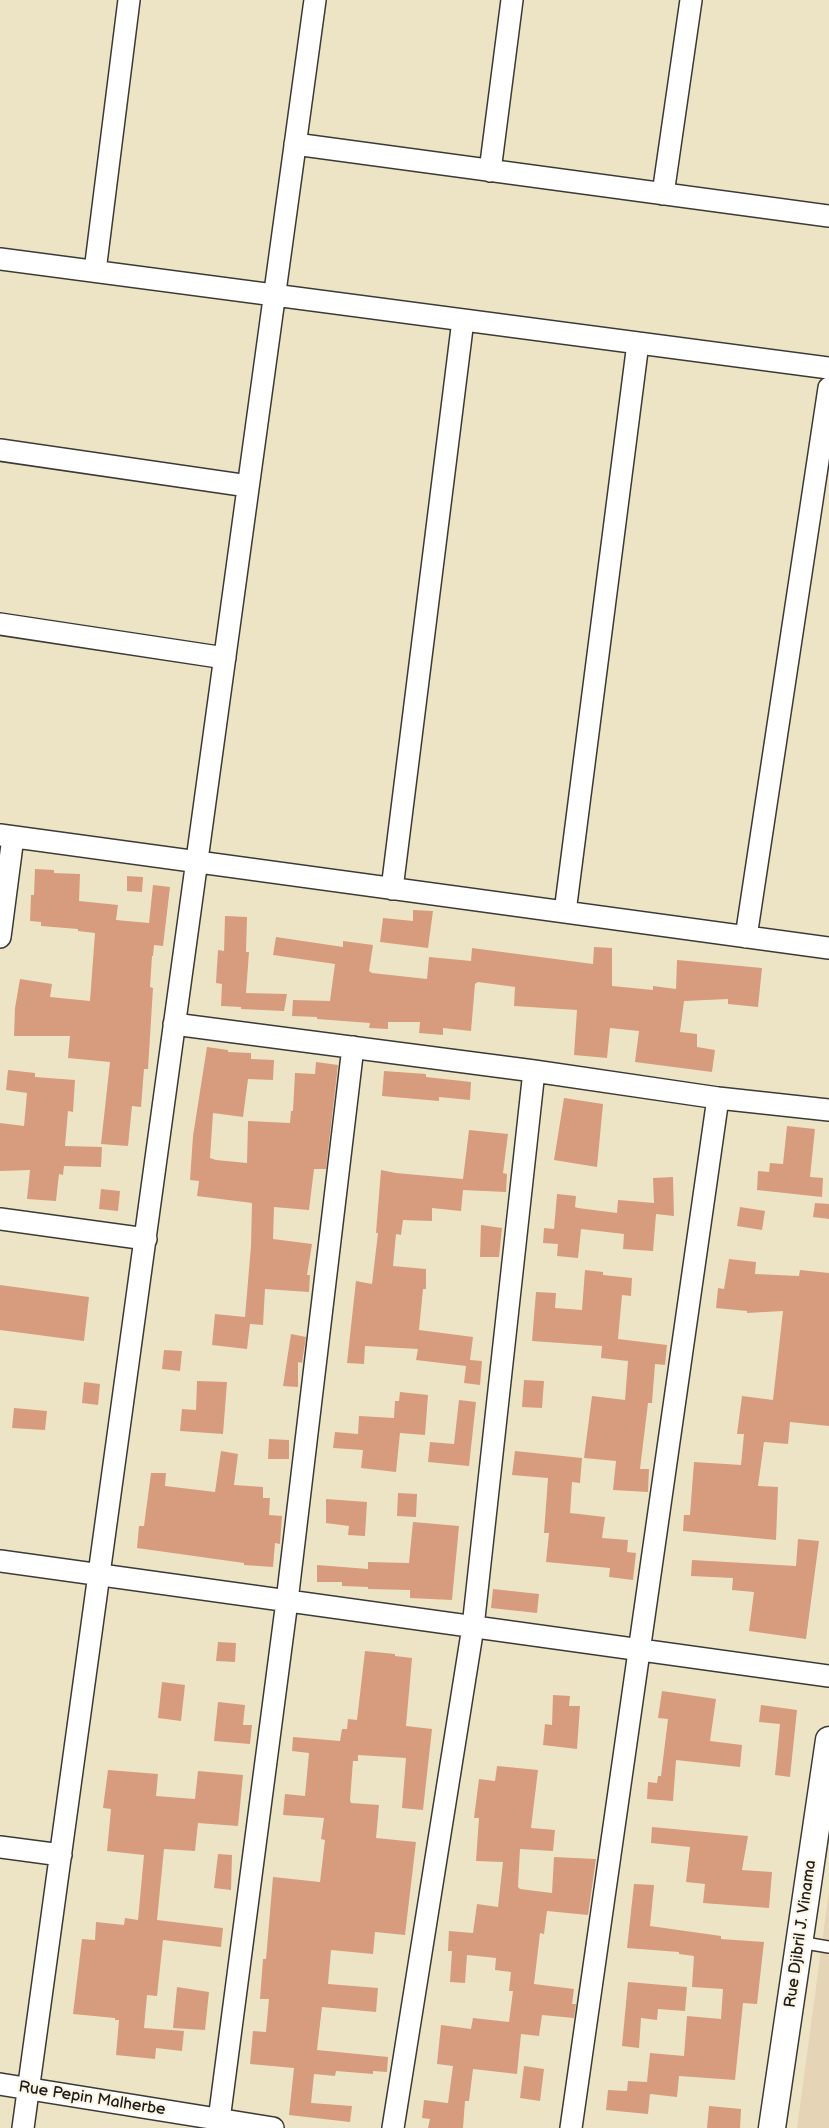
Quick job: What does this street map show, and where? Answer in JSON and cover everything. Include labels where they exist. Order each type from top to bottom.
[{"type":"street","points":[[95,271],[129,0]]},
{"type":"street","points":[[23,2128],[315,0]]},
{"type":"street","points":[[490,170],[512,0]]},
{"type":"street","points":[[663,194],[691,0]]},
{"type":"street","points":[[295,144],[829,216]]},
{"type":"street","points":[[0,259],[829,368]]},
{"type":"street","points":[[392,888],[463,320]]},
{"type":"street","points":[[565,912],[638,344]]},
{"type":"street","points":[[746,937],[829,388]]},
{"type":"street","points":[[0,450],[248,486]]},
{"type":"street","points":[[0,624],[225,658]]},
{"type":"street","points":[[0,937],[7,836],[829,948]]},
{"type":"street","points":[[174,1024],[353,1046],[718,1098],[829,1110]]},
{"type":"street","points":[[219,2120],[287,1601],[353,1046]]},
{"type":"street","points":[[393,2128],[474,1627],[534,1071]]},
{"type":"street","points":[[570,2128],[718,1098]]},
{"type":"street","points":[[0,1220],[146,1239]]},
{"type":"street","points":[[0,1561],[829,1676]]},
{"type":"street","name":"Rue Djibril J. Vinama","points":[[772,2128],[829,1740]]},
{"type":"street","points":[[0,1847],[61,1855]]},
{"type":"street","name":"Rue Pepin Malherbe","points":[[0,2084],[273,2128]]},
{"type":"lane","points":[[799,1942],[829,1946]]},
{"type":"shaded area","points":[[829,1891],[829,2128],[797,2128]]},
{"type":"building","points":[[35,869],[54,870],[54,873],[80,874],[79,901],[118,905],[116,920],[149,923],[153,885],[170,887],[163,946],[154,945],[152,956],[150,987],[153,988],[148,1069],[144,1069],[141,1107],[132,1106],[128,1146],[101,1144],[110,1062],[68,1058],[70,1036],[14,1036],[15,1008],[20,979],[52,984],[50,997],[90,1001],[95,933],[78,931],[78,929],[41,926],[41,922],[30,921]]},
{"type":"building","points":[[127,876],[143,877],[142,892],[127,891]]},
{"type":"building","points":[[413,910],[433,911],[428,948],[380,942],[383,918],[413,921]]},
{"type":"building","points":[[225,916],[247,917],[246,952],[249,952],[246,993],[287,994],[284,1011],[221,1006],[222,984],[216,983],[218,950],[224,951]]},
{"type":"building","points":[[276,937],[343,947],[343,941],[373,945],[369,971],[372,973],[427,979],[429,957],[471,961],[472,948],[593,964],[594,947],[612,948],[612,986],[653,990],[653,986],[676,989],[677,960],[762,968],[758,1007],[728,1004],[728,999],[684,1001],[680,1032],[697,1034],[697,1047],[715,1050],[712,1072],[635,1062],[639,1031],[610,1028],[607,1058],[574,1055],[577,1010],[514,1006],[515,987],[478,982],[475,984],[471,1031],[443,1028],[443,1035],[419,1033],[420,1022],[388,1022],[388,1029],[369,1028],[370,1023],[292,1016],[293,1000],[330,1001],[335,964],[273,955]]},
{"type":"building","points":[[207,1047],[228,1050],[228,1052],[251,1053],[251,1059],[274,1060],[273,1080],[248,1079],[243,1117],[213,1113],[210,1158],[216,1160],[247,1163],[248,1121],[290,1123],[291,1111],[293,1111],[295,1073],[315,1074],[316,1062],[338,1065],[326,1169],[314,1169],[309,1210],[274,1207],[273,1239],[312,1244],[307,1275],[310,1275],[309,1292],[265,1289],[263,1325],[250,1324],[247,1349],[212,1345],[215,1314],[245,1317],[251,1246],[252,1203],[197,1196],[199,1181],[190,1180],[193,1136]]},
{"type":"building","points":[[8,1070],[35,1073],[35,1077],[75,1080],[73,1112],[68,1111],[65,1146],[102,1147],[101,1167],[64,1166],[63,1175],[59,1174],[56,1201],[27,1199],[30,1170],[0,1171],[0,1123],[24,1126],[27,1093],[6,1090]]},
{"type":"building","points":[[384,1071],[426,1074],[426,1077],[471,1082],[470,1100],[439,1097],[439,1101],[382,1096]]},
{"type":"building","points":[[564,1098],[603,1104],[597,1167],[554,1160]]},
{"type":"building","points":[[787,1126],[815,1129],[810,1177],[823,1178],[822,1197],[757,1190],[758,1171],[769,1172],[770,1163],[783,1164]]},
{"type":"building","points":[[469,1130],[508,1134],[503,1173],[507,1174],[506,1192],[463,1190],[461,1211],[432,1208],[432,1221],[403,1220],[401,1235],[396,1234],[393,1266],[426,1269],[426,1289],[423,1289],[419,1330],[473,1337],[470,1360],[482,1361],[480,1385],[464,1383],[466,1366],[416,1360],[418,1349],[365,1346],[364,1364],[347,1363],[356,1281],[372,1284],[378,1233],[376,1233],[381,1170],[463,1179]]},
{"type":"building","points":[[673,1177],[674,1216],[656,1214],[653,1251],[623,1249],[624,1234],[581,1229],[578,1258],[557,1256],[558,1244],[543,1243],[544,1228],[554,1229],[557,1194],[576,1196],[575,1207],[578,1208],[617,1213],[618,1200],[654,1203],[653,1178]]},
{"type":"building","points":[[101,1189],[120,1191],[118,1211],[99,1209]]},
{"type":"building","points":[[815,1203],[829,1204],[829,1219],[813,1217]]},
{"type":"building","points":[[740,1207],[765,1211],[762,1230],[737,1226]]},
{"type":"building","points":[[481,1225],[502,1228],[499,1257],[480,1257]]},
{"type":"building","points":[[729,1259],[756,1262],[755,1274],[799,1276],[800,1270],[829,1273],[829,1426],[790,1422],[788,1444],[764,1442],[758,1486],[778,1487],[776,1540],[683,1531],[684,1515],[690,1515],[694,1462],[741,1465],[744,1434],[737,1434],[742,1396],[773,1400],[783,1311],[747,1313],[747,1311],[716,1308],[718,1288],[724,1289]]},
{"type":"building","points":[[585,1270],[603,1272],[603,1275],[632,1278],[631,1296],[622,1295],[618,1339],[667,1345],[665,1365],[655,1364],[652,1403],[648,1403],[640,1469],[649,1469],[648,1492],[613,1490],[616,1461],[584,1458],[592,1396],[625,1400],[628,1361],[601,1358],[602,1346],[532,1341],[536,1292],[556,1293],[555,1308],[582,1310]]},
{"type":"building","points":[[0,1285],[89,1297],[84,1341],[0,1330]]},
{"type":"building","points":[[291,1334],[306,1337],[302,1363],[298,1362],[298,1387],[283,1386]]},
{"type":"building","points":[[164,1350],[182,1351],[180,1371],[162,1369]]},
{"type":"building","points":[[524,1380],[544,1381],[542,1408],[522,1407]]},
{"type":"building","points":[[197,1381],[227,1382],[223,1434],[180,1431],[182,1409],[196,1410]]},
{"type":"building","points":[[84,1382],[100,1384],[98,1405],[82,1403]]},
{"type":"building","points":[[400,1392],[428,1395],[425,1435],[400,1433],[396,1472],[361,1468],[363,1450],[333,1448],[335,1432],[358,1434],[359,1416],[394,1418],[395,1401],[399,1401]]},
{"type":"building","points":[[459,1400],[476,1402],[469,1466],[428,1462],[430,1442],[454,1444]]},
{"type":"building","points":[[14,1408],[47,1411],[45,1430],[12,1428]]},
{"type":"building","points":[[269,1439],[289,1440],[289,1459],[268,1459]]},
{"type":"building","points":[[221,1451],[238,1454],[234,1485],[263,1487],[263,1498],[270,1498],[269,1515],[282,1516],[280,1544],[275,1543],[273,1567],[244,1565],[244,1563],[137,1548],[139,1526],[144,1526],[151,1473],[166,1473],[165,1486],[215,1492]]},
{"type":"building","points":[[515,1451],[582,1458],[580,1483],[572,1482],[570,1513],[605,1517],[602,1538],[628,1540],[627,1552],[636,1553],[633,1580],[609,1577],[610,1568],[546,1562],[549,1533],[544,1533],[548,1478],[512,1475]]},
{"type":"building","points":[[398,1493],[417,1494],[416,1517],[397,1516]]},
{"type":"building","points":[[326,1499],[367,1502],[365,1536],[348,1535],[349,1526],[326,1523]]},
{"type":"building","points":[[413,1522],[459,1526],[452,1600],[410,1598],[410,1590],[368,1589],[368,1587],[342,1586],[342,1582],[317,1582],[317,1565],[368,1569],[368,1562],[409,1563]]},
{"type":"building","points":[[798,1539],[819,1541],[806,1639],[749,1631],[754,1592],[732,1590],[733,1578],[691,1576],[692,1560],[796,1566]]},
{"type":"building","points":[[493,1589],[539,1594],[537,1613],[491,1608]]},
{"type":"building","points":[[218,1642],[236,1643],[235,1662],[216,1661]]},
{"type":"building","points":[[365,1651],[412,1658],[406,1726],[432,1729],[423,1810],[402,1808],[406,1758],[358,1755],[358,1761],[353,1761],[350,1800],[351,1803],[379,1805],[376,1838],[416,1842],[405,1935],[375,1932],[373,1954],[331,1950],[328,1984],[378,1988],[376,2012],[322,2007],[317,2050],[388,2057],[387,2072],[373,2071],[373,2074],[336,2071],[335,2076],[314,2074],[311,2103],[352,2106],[350,2122],[289,2115],[294,2068],[250,2064],[253,2031],[266,2032],[269,1999],[260,1999],[263,1959],[266,1959],[273,1877],[320,1882],[325,1840],[321,1839],[324,1818],[283,1815],[285,1794],[305,1796],[309,1753],[292,1751],[293,1737],[340,1741],[342,1729],[347,1729],[348,1719],[357,1720]]},
{"type":"building","points":[[162,1682],[185,1685],[181,1721],[158,1718]]},
{"type":"building","points":[[662,1691],[716,1699],[710,1741],[742,1745],[740,1767],[676,1760],[673,1801],[647,1799],[648,1782],[657,1783],[658,1776],[661,1776],[668,1719],[658,1718]]},
{"type":"building","points":[[553,1695],[570,1696],[569,1706],[580,1706],[577,1749],[543,1745],[545,1724],[552,1725]]},
{"type":"building","points":[[218,1702],[245,1705],[243,1725],[252,1725],[250,1744],[214,1741]]},
{"type":"building","points":[[761,1705],[797,1710],[790,1777],[775,1775],[780,1724],[759,1722]]},
{"type":"building","points":[[497,1766],[538,1770],[531,1828],[555,1830],[553,1851],[520,1849],[518,1887],[520,1889],[552,1893],[554,1857],[596,1859],[588,1915],[547,1911],[544,1934],[540,1933],[534,1984],[574,1989],[572,2004],[576,2004],[574,2018],[542,2015],[539,2036],[521,2034],[517,2074],[473,2069],[469,2101],[465,2101],[463,2128],[428,2128],[430,2119],[422,2118],[424,2100],[448,2103],[453,2066],[437,2064],[441,2025],[471,2029],[473,2018],[509,2022],[513,1991],[509,1991],[511,1972],[495,1970],[496,1958],[467,1955],[465,1983],[450,1982],[452,1951],[448,1951],[449,1931],[473,1933],[477,1904],[498,1907],[503,1862],[476,1861],[479,1818],[474,1818],[479,1779],[495,1781]]},
{"type":"building","points":[[108,1770],[158,1774],[156,1796],[195,1799],[198,1771],[243,1775],[238,1826],[198,1823],[195,1851],[164,1849],[157,1920],[223,1928],[221,1947],[163,1940],[157,1996],[147,1995],[144,2028],[184,2031],[182,2051],[156,2048],[155,2059],[116,2055],[119,2020],[73,2014],[82,1939],[95,1940],[96,1922],[124,1925],[125,1918],[138,1920],[144,1855],[107,1851],[111,1809],[103,1808]]},
{"type":"building","points":[[652,1827],[748,1836],[742,1870],[772,1872],[769,1908],[703,1903],[705,1884],[686,1882],[690,1847],[651,1843]]},
{"type":"building","points":[[218,1854],[232,1855],[231,1890],[214,1888]]},
{"type":"building","points":[[634,1884],[654,1885],[650,1926],[721,1936],[721,1939],[764,1942],[757,2004],[743,2003],[735,2080],[679,2076],[677,2097],[650,2094],[648,2114],[606,2110],[608,2090],[627,2091],[628,2081],[647,2082],[650,2053],[684,2056],[687,2016],[721,2019],[723,1989],[692,1987],[694,1956],[679,1954],[679,1952],[627,1948]]},
{"type":"building","points":[[628,1982],[687,1987],[685,2011],[658,2009],[657,2020],[641,2018],[639,2048],[622,2046]]},
{"type":"building","points":[[177,1987],[209,1992],[205,2030],[173,2028]]},
{"type":"building","points":[[524,2066],[544,2069],[540,2101],[520,2098]]},
{"type":"building","points":[[709,2106],[741,2109],[740,2128],[707,2128]]}]
